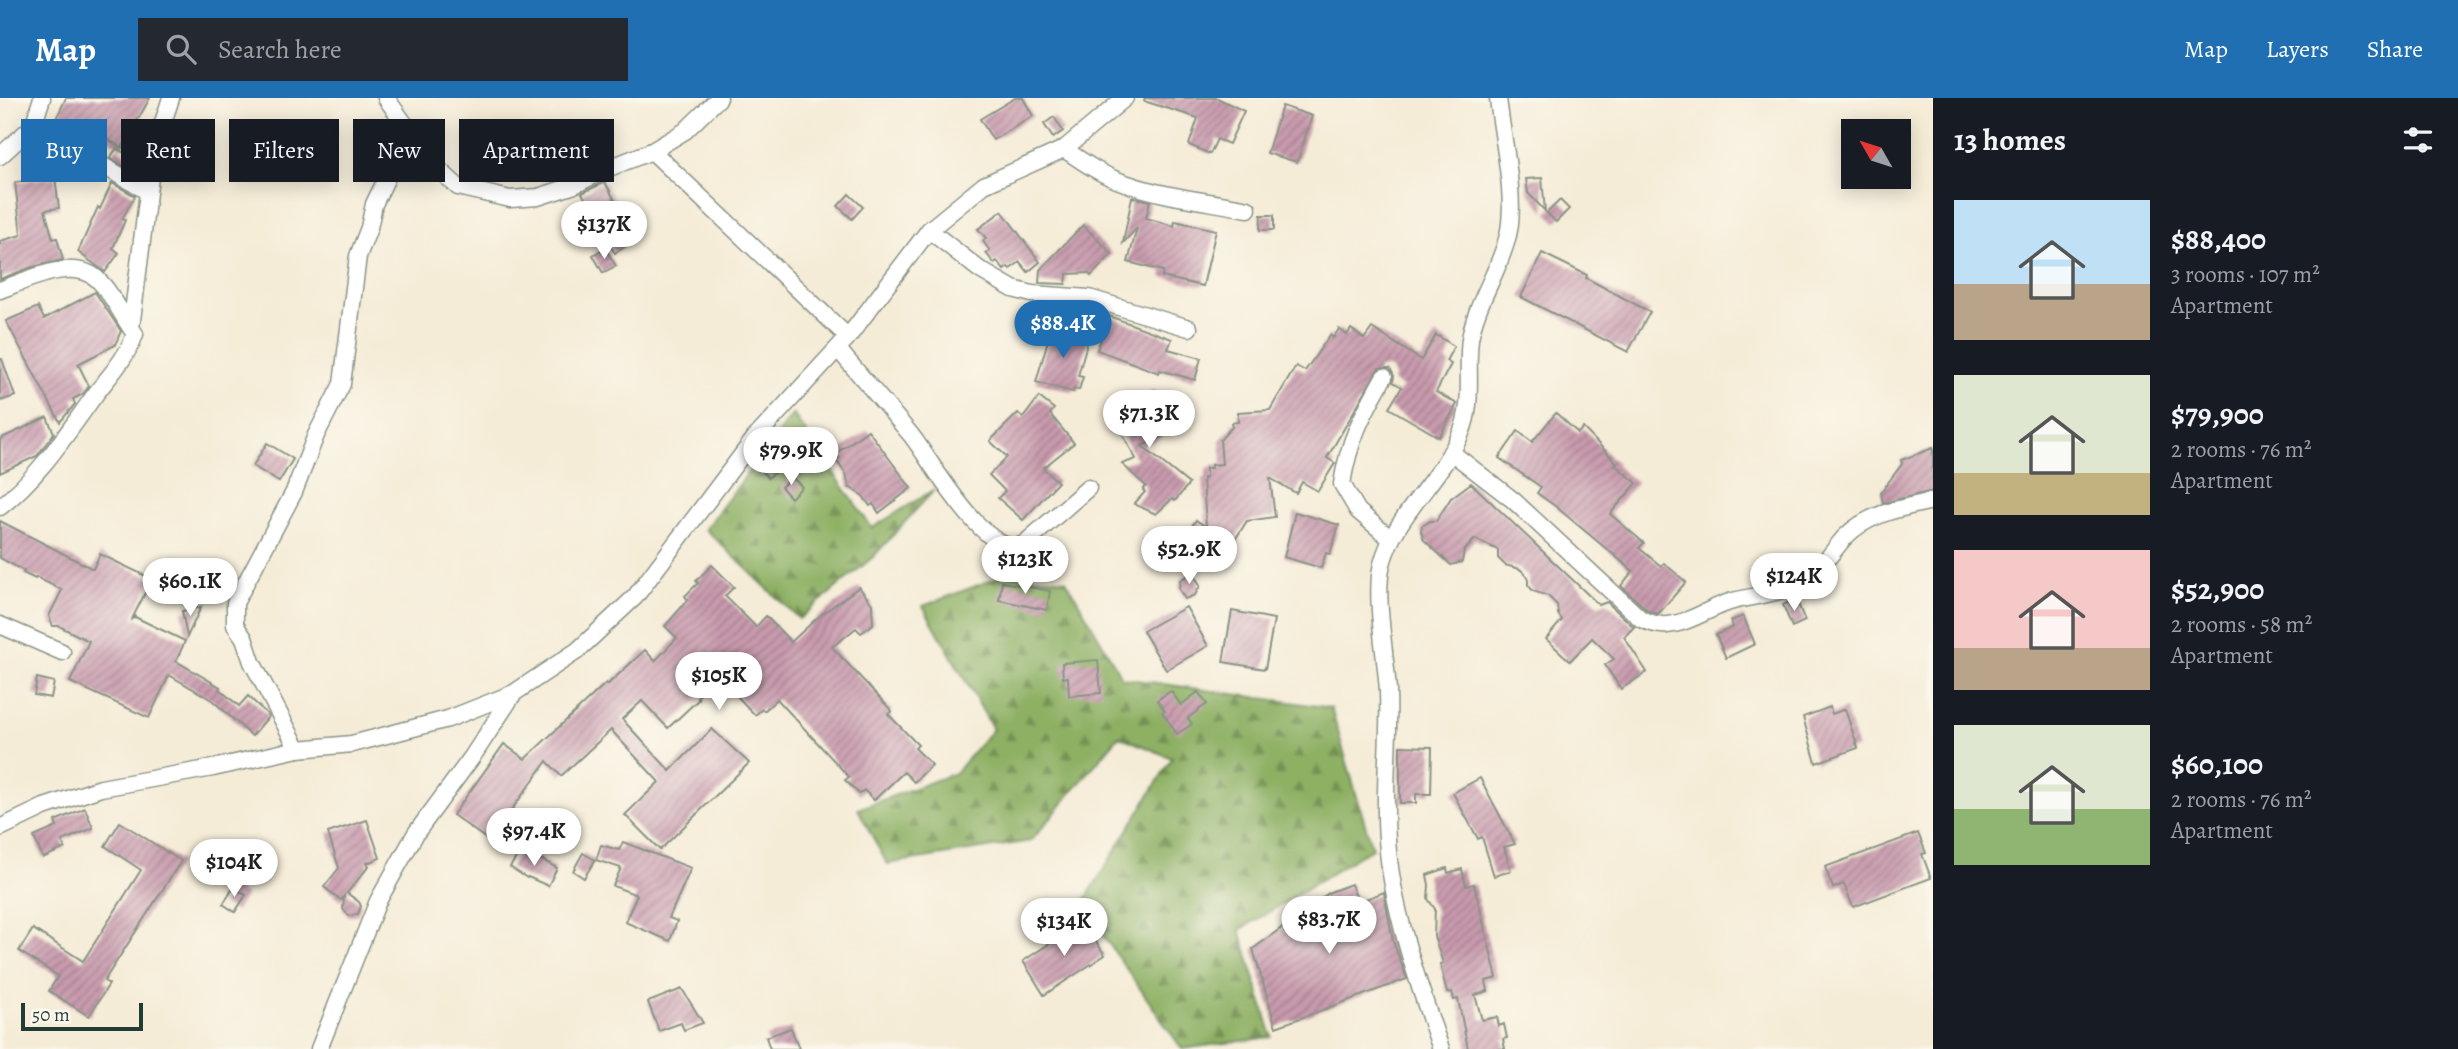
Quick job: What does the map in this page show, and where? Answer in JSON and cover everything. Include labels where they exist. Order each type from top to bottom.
[{"type":"street","points":[[35,119],[42,98]]},
{"type":"street","points":[[131,328],[146,191],[153,153],[171,98]]},
{"type":"street","points":[[386,98],[402,119]]},
{"type":"street","points":[[445,175],[458,187],[510,198],[538,197],[572,186],[652,152],[685,131],[719,98]]},
{"type":"street","points":[[0,828],[44,807],[101,788],[213,768],[298,749],[352,744],[448,719],[514,694],[576,651],[635,597],[754,439],[843,343],[929,230],[984,185],[1063,149],[1125,98]]},
{"type":"street","points":[[1441,1049],[1392,880],[1387,839],[1388,692],[1381,568],[1391,539],[1451,452],[1462,432],[1468,411],[1470,340],[1476,315],[1501,258],[1511,217],[1498,98]]},
{"type":"street","points":[[0,156],[21,137]]},
{"type":"street","points":[[1063,149],[1124,183],[1248,208]]},
{"type":"street","points":[[652,152],[843,343],[968,514],[1009,547],[1024,544],[1088,488]]},
{"type":"street","points":[[107,169],[146,191]]},
{"type":"street","points":[[298,749],[252,662],[244,638],[236,625],[235,603],[294,492],[316,435],[342,384],[358,256],[369,228],[374,205],[385,182]]},
{"type":"street","points":[[929,230],[980,271],[1013,289],[1032,294],[1089,298],[1189,327]]},
{"type":"street","points":[[0,290],[50,272],[79,270],[95,276],[135,334],[116,370],[48,461],[21,490],[0,507]]},
{"type":"street","points":[[1384,377],[1361,417],[1347,452],[1342,484],[1358,511],[1391,539]]},
{"type":"street","points":[[1451,452],[1513,500],[1641,620],[1653,625],[1684,622],[1733,601],[1787,589],[1805,580],[1823,565],[1858,524],[1874,516],[1933,501]]},
{"type":"street","points":[[0,625],[62,652]]},
{"type":"street","points":[[319,1049],[351,965],[385,890],[416,833],[514,694]]},
{"type":"green space","points":[[793,414],[872,528],[935,489],[873,557],[799,619],[705,529]]},
{"type":"green space","points":[[1007,574],[1066,580],[1122,678],[1331,708],[1372,848],[1240,930],[1272,1037],[1182,1049],[1082,905],[1172,758],[1119,736],[1031,841],[887,864],[858,809],[955,773],[993,729],[923,606]]},
{"type":"building","points":[[66,98],[150,98],[138,119],[121,119],[121,147],[107,139],[107,119],[56,119]]},
{"type":"building","points":[[1015,98],[1023,98],[1033,116],[993,140],[980,119]]},
{"type":"building","points":[[1145,98],[1217,98],[1244,111],[1229,144],[1217,139],[1210,154],[1189,145],[1198,118],[1144,101]]},
{"type":"building","points":[[1282,106],[1312,116],[1297,162],[1267,153]]},
{"type":"building","points":[[1054,117],[1063,131],[1053,138],[1044,124]]},
{"type":"building","points":[[117,148],[121,151],[121,164],[110,158]]},
{"type":"building","points":[[1542,178],[1545,211],[1528,193],[1526,179]]},
{"type":"building","points":[[15,182],[56,182],[59,208],[45,210],[53,239],[57,238],[63,260],[32,267],[0,279],[0,241],[21,235]]},
{"type":"building","points":[[605,182],[619,208],[622,206],[638,227],[623,239],[627,245],[615,253],[600,231],[602,230],[582,193]]},
{"type":"building","points":[[112,183],[135,196],[122,219],[125,220],[113,248],[119,253],[105,272],[78,252]]},
{"type":"building","points":[[849,194],[863,207],[852,219],[838,206]]},
{"type":"building","points":[[1132,197],[1150,201],[1146,218],[1174,226],[1175,221],[1216,230],[1203,286],[1162,277],[1163,271],[1128,262],[1137,228],[1123,243]]},
{"type":"building","points":[[1560,200],[1569,209],[1556,222],[1547,213]]},
{"type":"building","points":[[1002,211],[1040,262],[1028,272],[1020,262],[1004,270],[986,253],[990,251],[983,241],[986,238],[978,229]]},
{"type":"building","points":[[1261,215],[1274,215],[1274,230],[1260,230]]},
{"type":"building","points":[[1083,225],[1112,254],[1091,276],[1088,273],[1067,274],[1066,284],[1039,283],[1040,270]]},
{"type":"building","points":[[605,248],[616,266],[603,273],[593,255]]},
{"type":"building","points":[[1542,253],[1587,275],[1586,278],[1650,312],[1628,352],[1521,297]]},
{"type":"building","points":[[95,292],[121,331],[115,345],[78,364],[89,386],[83,394],[73,399],[75,404],[60,422],[6,321],[38,307],[44,319]]},
{"type":"building","points":[[1109,316],[1172,339],[1168,349],[1201,358],[1195,380],[1160,370],[1159,373],[1097,350]]},
{"type":"building","points":[[1052,326],[1089,336],[1078,376],[1083,377],[1079,390],[1074,389],[1073,392],[1036,382]]},
{"type":"building","points":[[1372,328],[1421,360],[1436,335],[1454,346],[1446,361],[1451,364],[1436,392],[1457,404],[1439,437],[1389,408],[1402,387],[1393,382],[1394,376],[1390,368],[1379,368],[1327,458],[1335,463],[1318,491],[1302,482],[1296,493],[1270,478],[1275,517],[1247,521],[1220,563],[1203,552],[1197,562],[1181,551],[1187,541],[1184,539],[1196,520],[1206,527],[1203,478],[1206,478],[1206,468],[1222,464],[1220,440],[1232,427],[1231,423],[1238,422],[1238,412],[1270,410],[1296,366],[1305,371],[1330,335],[1333,338],[1339,329],[1347,335],[1351,329],[1364,339]]},
{"type":"building","points":[[0,359],[15,396],[0,401]]},
{"type":"building","points":[[1155,390],[1174,431],[1142,446],[1189,484],[1175,501],[1172,499],[1156,514],[1134,504],[1145,492],[1143,490],[1146,486],[1122,464],[1136,459],[1110,411]]},
{"type":"building","points":[[1039,397],[1054,409],[1050,414],[1074,443],[1043,468],[1058,482],[1023,520],[998,498],[1005,491],[989,475],[1007,457],[990,441],[1018,413],[1023,418]]},
{"type":"building","points":[[1556,413],[1578,433],[1583,428],[1617,463],[1615,465],[1637,483],[1610,514],[1644,543],[1639,548],[1661,566],[1664,563],[1686,582],[1658,614],[1647,610],[1621,586],[1633,571],[1537,493],[1541,487],[1499,458],[1518,431],[1532,442]]},
{"type":"building","points":[[47,417],[54,433],[37,456],[0,473],[0,439]]},
{"type":"building","points":[[868,430],[911,488],[879,513],[873,504],[870,506],[863,496],[849,487],[846,474],[835,454]]},
{"type":"building","points":[[267,443],[293,459],[279,482],[253,466]]},
{"type":"building","points":[[1933,448],[1933,491],[1883,503],[1881,492],[1902,464],[1901,460]]},
{"type":"building","points":[[770,457],[779,469],[768,478],[758,466]]},
{"type":"building","points":[[792,477],[802,487],[791,498],[781,487]]},
{"type":"building","points":[[1471,483],[1599,605],[1607,602],[1634,627],[1624,637],[1647,672],[1621,689],[1605,665],[1614,659],[1592,638],[1570,661],[1546,639],[1562,620],[1557,605],[1548,596],[1533,591],[1528,585],[1528,577],[1520,569],[1505,565],[1498,558],[1498,550],[1475,539],[1464,551],[1462,562],[1451,565],[1424,540],[1422,526],[1436,521],[1451,498]]},
{"type":"building","points":[[1295,512],[1339,525],[1330,554],[1326,553],[1321,568],[1284,557]]},
{"type":"building","points":[[0,521],[93,569],[100,554],[152,579],[132,619],[135,617],[185,641],[176,661],[220,687],[219,689],[239,706],[248,696],[269,716],[252,736],[212,700],[169,675],[149,718],[70,682],[89,641],[59,626],[53,626],[49,616],[62,590],[23,573],[24,571],[0,558]]},
{"type":"building","points":[[712,565],[734,587],[725,596],[756,627],[766,616],[791,642],[817,618],[859,587],[872,604],[873,624],[861,633],[856,628],[832,647],[892,711],[888,714],[918,745],[915,748],[932,765],[914,782],[904,772],[874,800],[864,790],[859,794],[845,780],[849,777],[777,699],[755,715],[718,676],[697,697],[699,699],[668,728],[642,701],[622,719],[670,771],[712,729],[749,763],[660,850],[625,815],[659,782],[611,730],[561,776],[547,761],[489,841],[453,815],[504,744],[525,759],[645,650],[655,661],[677,638],[665,626],[688,600],[685,596],[698,583],[696,581]]},
{"type":"building","points":[[1193,572],[1200,586],[1195,595],[1185,599],[1179,589],[1180,580]]},
{"type":"building","points":[[1002,582],[1050,591],[1047,610],[999,600]]},
{"type":"building","points":[[1796,599],[1805,621],[1792,627],[1783,605]]},
{"type":"building","points":[[201,607],[187,637],[182,611]]},
{"type":"building","points":[[1186,607],[1208,646],[1166,670],[1143,631]]},
{"type":"building","points":[[1232,611],[1274,619],[1265,669],[1223,662]]},
{"type":"building","points":[[1743,616],[1755,644],[1726,658],[1716,635],[1733,627],[1731,621]]},
{"type":"building","points":[[1098,660],[1101,693],[1069,696],[1068,677],[1063,678],[1062,663]]},
{"type":"building","points":[[37,678],[54,682],[51,698],[34,695]]},
{"type":"building","points":[[1171,691],[1181,705],[1198,692],[1207,704],[1188,718],[1192,724],[1177,734],[1157,700]]},
{"type":"building","points":[[1830,707],[1832,714],[1845,709],[1858,748],[1816,763],[1803,717]]},
{"type":"building","points":[[1400,746],[1432,747],[1431,794],[1416,794],[1416,803],[1400,803]]},
{"type":"building","points":[[1480,778],[1515,844],[1504,847],[1511,871],[1494,876],[1482,837],[1478,839],[1453,793]]},
{"type":"building","points":[[85,808],[93,828],[62,841],[65,848],[43,858],[34,837],[57,827],[55,821]]},
{"type":"building","points":[[367,820],[380,858],[367,863],[369,866],[347,893],[361,906],[358,914],[349,916],[343,909],[344,896],[341,900],[324,887],[339,868],[328,833]]},
{"type":"building","points":[[120,822],[181,861],[104,981],[109,984],[89,1016],[49,991],[58,976],[19,951],[33,929],[83,961],[141,870],[105,846]]},
{"type":"building","points":[[1918,833],[1926,853],[1922,854],[1931,878],[1853,907],[1844,884],[1833,888],[1825,867]]},
{"type":"building","points":[[623,842],[691,868],[669,918],[677,921],[670,941],[625,922],[637,895],[613,886],[621,868],[596,860],[601,845],[619,850]]},
{"type":"building","points":[[522,849],[557,868],[548,886],[527,878],[510,867]]},
{"type":"building","points":[[583,853],[595,860],[584,878],[573,871]]},
{"type":"building","points":[[1447,868],[1448,873],[1462,869],[1466,886],[1474,884],[1497,978],[1486,981],[1488,991],[1475,995],[1482,1020],[1497,1017],[1499,1026],[1504,1024],[1507,1038],[1503,1039],[1505,1049],[1468,1049],[1458,999],[1454,1000],[1452,992],[1447,993],[1440,964],[1443,963],[1434,936],[1435,909],[1428,899],[1427,875]]},
{"type":"building","points":[[1351,884],[1358,902],[1384,892],[1393,941],[1407,979],[1276,1027],[1253,949],[1330,892]]},
{"type":"building","points":[[234,887],[246,895],[235,912],[223,904]]},
{"type":"building","points":[[1083,922],[1105,955],[1044,995],[1023,961]]},
{"type":"building","points":[[682,989],[703,1023],[684,1030],[681,1023],[659,1031],[648,1002]]},
{"type":"building","points":[[791,1028],[799,1049],[770,1049],[766,1037]]}]
